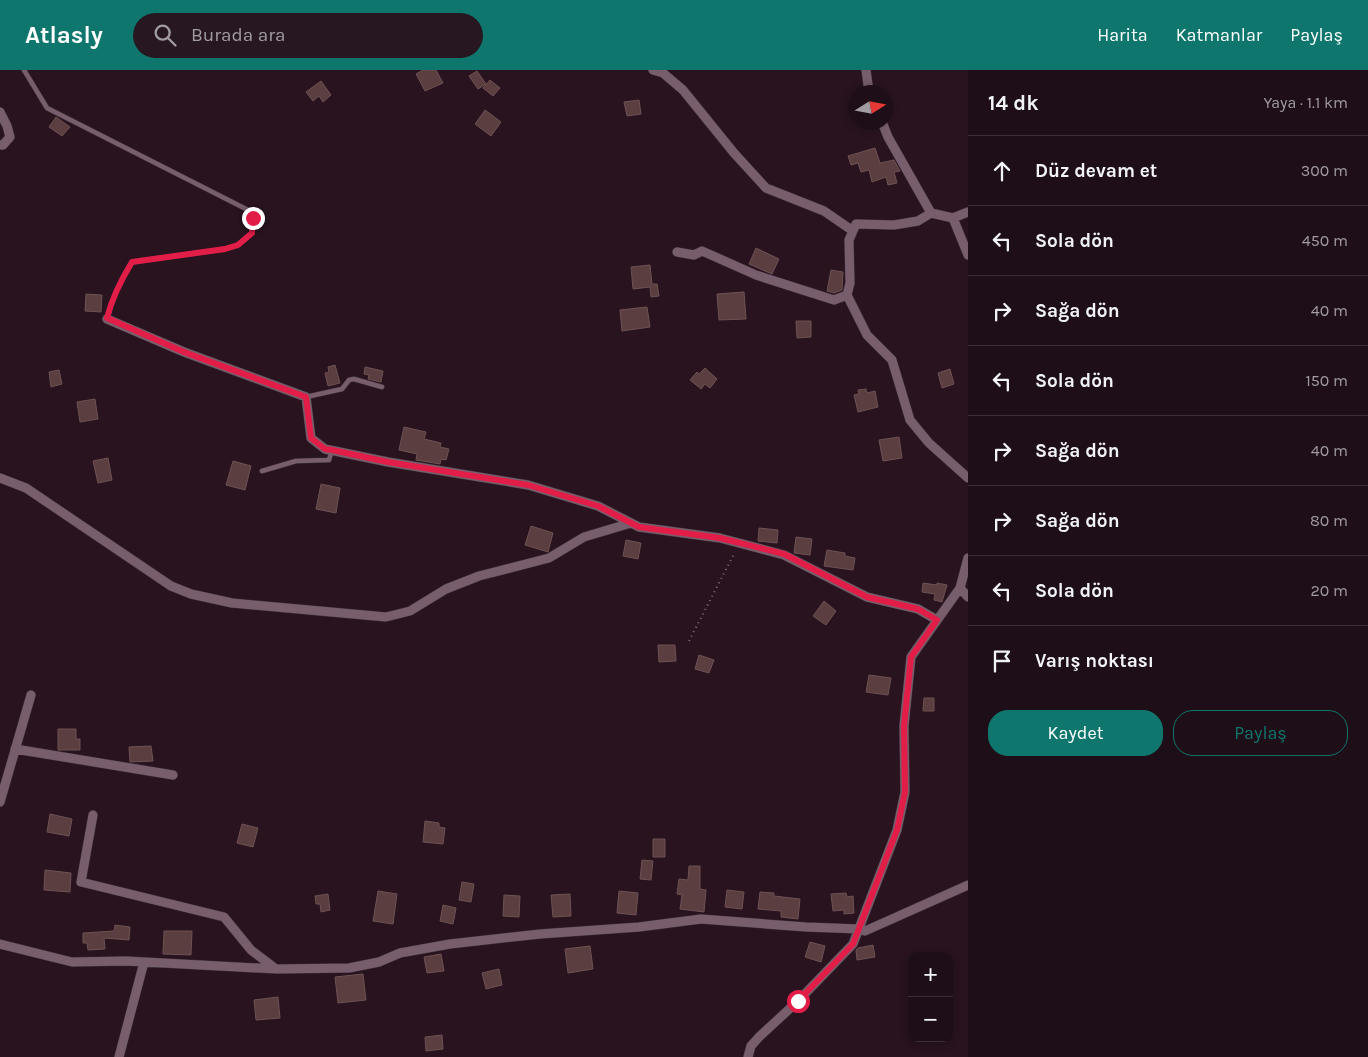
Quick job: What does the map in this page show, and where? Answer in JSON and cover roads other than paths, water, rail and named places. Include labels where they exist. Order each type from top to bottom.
[{"type":"street","points":[[653,70],[663,73],[683,90],[734,153],[766,188],[824,211],[853,231]]},
{"type":"street","points":[[866,70],[868,85]]},
{"type":"street","points":[[0,112],[10,137],[4,145],[0,146]]},
{"type":"street","points":[[885,130],[931,213]]},
{"type":"street","points":[[968,212],[953,218],[931,213],[918,222],[894,225],[856,224],[849,240],[850,283],[847,295],[866,335],[892,360],[910,420],[929,443],[968,478]]},
{"type":"street","points":[[953,218],[968,255]]},
{"type":"street","points":[[677,252],[694,255],[702,251],[756,275],[834,300],[847,295]]},
{"type":"street","points":[[107,318],[184,352],[306,397],[311,438],[325,449],[388,462],[528,485],[598,506],[639,527],[720,538],[784,554],[867,597],[918,609],[937,620]]},
{"type":"street","points":[[0,478],[26,488],[171,586],[191,594],[232,603],[386,617],[410,612],[446,589],[479,576],[549,558],[584,537],[631,523]]},
{"type":"street","points":[[748,1057],[751,1046],[759,1037],[798,1001],[853,944],[897,830],[905,792],[904,726],[911,657],[960,588],[968,558]]},
{"type":"street","points":[[960,588],[968,597]]},
{"type":"street","points":[[0,802],[31,695]]},
{"type":"street","points":[[15,749],[173,776]]},
{"type":"street","points":[[93,815],[81,882],[224,917],[251,950],[277,969]]},
{"type":"street","points":[[0,944],[72,962],[144,962],[277,969],[349,968],[379,962],[400,953],[450,944],[540,934],[639,927],[701,919],[859,929],[865,931],[968,885]]},
{"type":"street","points":[[118,1057],[144,962]]},
{"type":"lane","points":[[24,70],[47,108],[248,210],[253,218],[252,233],[238,245],[225,249],[132,262],[122,277],[107,318]]},
{"type":"lane","points":[[306,397],[342,389],[349,380],[382,387]]},
{"type":"lane","points":[[262,471],[296,460],[329,460],[332,450]]}]
